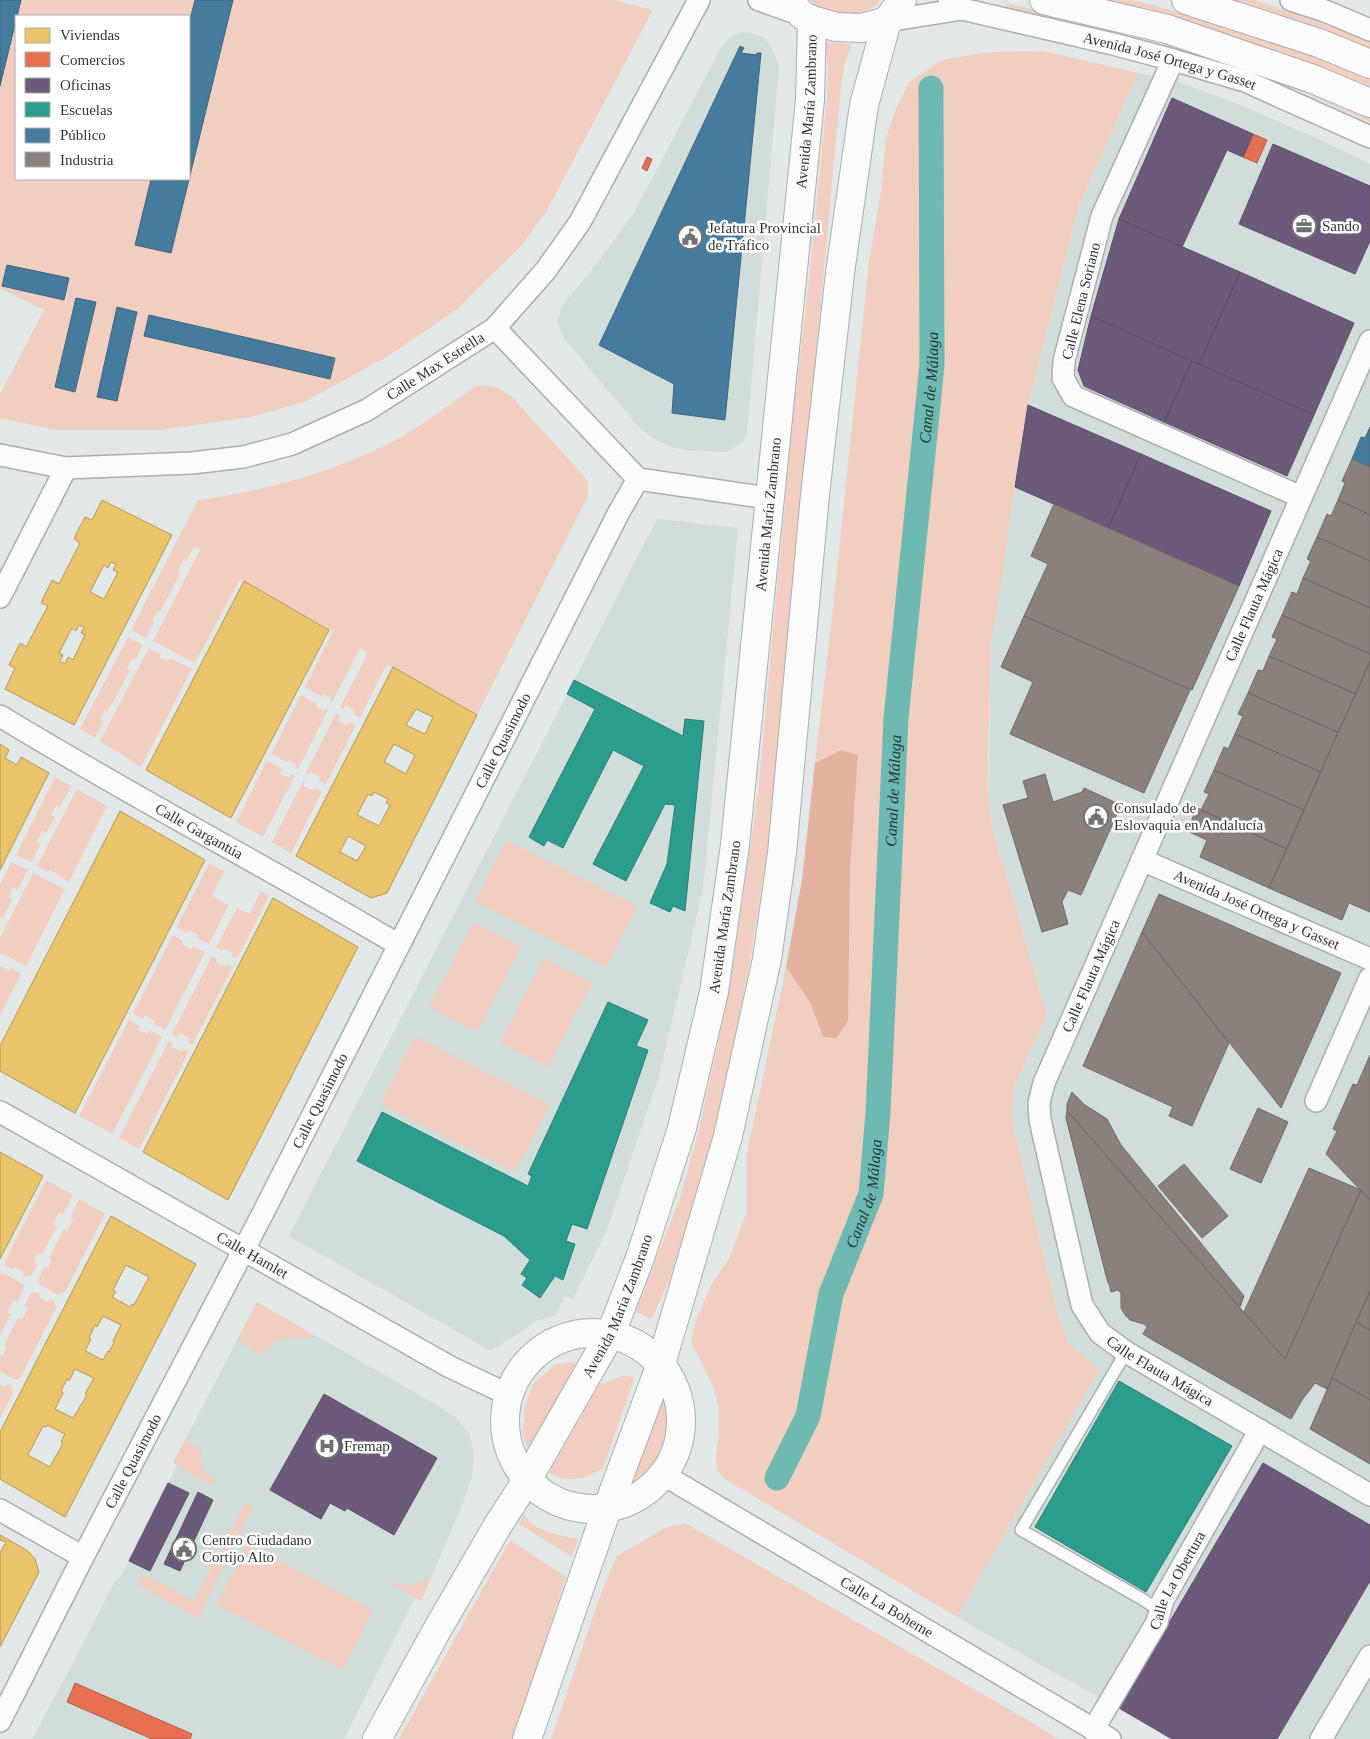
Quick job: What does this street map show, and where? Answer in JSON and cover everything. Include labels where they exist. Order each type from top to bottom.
[{"type":"main road","name":"Avenida José Ortega y Gasset","points":[[1044,0],[1167,29],[1313,80],[1370,103]]},
{"type":"main road","points":[[1186,0],[1319,43],[1370,64]]},
{"type":"main road","points":[[801,12],[836,27],[862,28],[894,11]]},
{"type":"main road","points":[[527,1739],[606,1509],[661,1364],[728,1136],[767,960],[782,852],[814,505],[840,273],[864,105],[894,11]]},
{"type":"main road","name":"Avenida María Zambrano","points":[[377,1739],[437,1630],[498,1525],[527,1480],[611,1334],[640,1258],[682,1128],[714,992],[735,845],[810,107],[801,12]]},
{"type":"main road","points":[[584,1332],[611,1334],[638,1344],[661,1364],[674,1384],[681,1407],[681,1431],[676,1454],[664,1475],[648,1491],[628,1502],[606,1509],[585,1509],[563,1504],[543,1494],[527,1480],[511,1454],[504,1424],[508,1394],[519,1370],[537,1351],[559,1338],[584,1332]]},
{"type":"street","name":"Calle Max Estrella","points":[[0,455],[66,468],[200,462],[243,457],[292,444],[367,410],[495,328],[546,270],[580,222],[699,0]]},
{"type":"street","points":[[759,0],[801,12]]},
{"type":"street","points":[[1291,0],[1325,11],[1370,30]]},
{"type":"street","name":"Avenida José Ortega y Gasset","points":[[894,11],[955,4],[1173,60],[1245,81],[1370,136]]},
{"type":"street","name":"Calle Elena Soriano","points":[[1173,60],[1102,216],[1064,361],[1063,378],[1073,396],[1301,497]]},
{"type":"street","points":[[495,328],[638,479],[769,498]]},
{"type":"street","name":"Calle Flauta Mágica","points":[[1370,341],[1044,1083],[1039,1103],[1040,1120],[1082,1305],[1100,1334],[1126,1352],[1370,1495]]},
{"type":"street","points":[[0,597],[66,468]]},
{"type":"street","name":"Calle Quasimodo","points":[[0,1722],[83,1557],[244,1251],[619,512],[638,479]]},
{"type":"street","name":"Calle Gargantúa","points":[[0,716],[84,767],[262,865],[399,945]]},
{"type":"street","name":"Avenida José Ortega y Gasset","points":[[1142,860],[1370,959]]},
{"type":"street","points":[[1316,1101],[1370,978]]},
{"type":"street","name":"Calle Hamlet","points":[[0,1112],[450,1367],[508,1394]]},
{"type":"street","name":"Calle La Obertura","points":[[1102,1734],[1157,1622],[1163,1600],[1260,1430]]},
{"type":"street","name":"Calle La Boheme","points":[[664,1475],[1102,1734]]},
{"type":"street","points":[[0,1510],[83,1557]]},
{"type":"street","points":[[1321,1739],[1370,1656]]},
{"type":"lane","points":[[1126,1352],[1021,1530],[1160,1611]]},
{"type":"shaded area","points":[[0,0],[613,0],[653,10],[546,212],[521,246],[457,309],[390,355],[304,402],[250,417],[161,430],[56,430],[0,418],[0,394],[44,310],[0,288]]},
{"type":"shaded area","points":[[809,0],[880,0],[876,5],[863,12],[840,14],[819,8]]},
{"type":"shaded area","points":[[1102,0],[1132,0],[1156,6],[1298,49],[1370,76],[1370,86],[1296,58],[1220,33]]},
{"type":"shaded area","points":[[1222,0],[1255,0],[1370,42],[1370,50]]},
{"type":"shaded area","points":[[1007,3],[1116,30],[1236,63],[1370,115],[1370,122],[1300,91],[1235,68],[1006,9]]},
{"type":"shaded area","name":"Jefatura Provincial de Tráfico","points":[[742,32],[752,33],[765,38],[773,50],[779,66],[747,433],[742,443],[726,452],[683,450],[671,447],[652,438],[637,425],[564,338],[557,322],[562,306],[598,262],[635,211],[723,44],[732,36]]},
{"type":"shaded area","points":[[824,42],[852,44],[844,66],[840,97],[770,832],[750,961],[726,1086],[695,1204],[670,1277],[652,1319],[636,1312],[681,1195],[698,1133],[718,1044],[737,941],[758,793],[793,418],[827,97],[828,68]]},
{"type":"shaded area","points":[[1043,51],[1138,73],[1080,203],[1028,405],[991,640],[988,757],[989,804],[994,834],[1047,1014],[1013,1090],[1012,1120],[1058,1316],[1068,1342],[1099,1370],[957,1617],[725,1479],[717,1470],[719,1407],[711,1381],[691,1342],[694,1326],[711,1285],[729,1259],[747,1211],[746,1158],[786,967],[810,1002],[823,1037],[850,870],[858,755],[841,750],[815,763],[869,261],[881,192],[886,138],[896,109],[909,82],[942,60],[989,52]]},
{"type":"shaded area","points":[[1138,73],[1179,82],[1243,106],[1370,164],[1370,1739],[1172,1739],[957,1617],[1099,1370],[1068,1342],[1058,1316],[1012,1120],[1013,1090],[1047,1014],[994,834],[989,804],[991,640],[1028,405],[1080,203]]},
{"type":"shaded area","points":[[486,385],[500,389],[512,397],[583,475],[588,483],[588,496],[477,715],[387,664],[360,718],[353,714],[355,711],[346,705],[344,709],[340,707],[368,653],[360,648],[332,702],[330,702],[331,698],[323,694],[322,697],[305,687],[333,631],[240,579],[195,663],[153,641],[200,550],[194,547],[186,561],[183,560],[178,570],[181,572],[160,612],[157,611],[146,638],[131,630],[198,500],[272,486],[321,472],[367,454],[401,437],[476,386]]},
{"type":"shaded area","points":[[657,519],[738,528],[703,889],[659,1076],[606,1232],[573,1299],[565,1296],[556,1315],[539,1320],[491,1351],[289,1236]]},
{"type":"shaded area","points":[[128,637],[143,645],[135,660],[132,659],[127,668],[130,670],[108,711],[105,710],[100,720],[103,721],[95,738],[80,729]]},
{"type":"shaded area","points":[[149,648],[161,654],[159,657],[168,661],[170,658],[192,669],[141,767],[100,741]]},
{"type":"shaded area","points":[[301,695],[317,704],[316,707],[324,711],[328,710],[298,769],[295,768],[296,764],[271,754]]},
{"type":"shaded area","points":[[336,714],[340,716],[338,720],[347,725],[349,722],[356,725],[326,784],[319,781],[321,777],[311,772],[309,775],[306,773]]},
{"type":"shaded area","points":[[841,750],[858,755],[850,870],[848,1021],[836,1038],[823,1037],[810,1002],[786,967],[802,880],[815,763]]},
{"type":"shaded area","points":[[267,761],[282,769],[280,774],[289,778],[291,774],[295,776],[263,837],[236,822]]},
{"type":"shaded area","points":[[55,777],[71,786],[60,807],[56,806],[51,815],[55,817],[46,833],[42,831],[37,842],[41,844],[31,862],[16,855]]},
{"type":"shaded area","points":[[303,781],[305,782],[304,786],[313,791],[315,788],[322,792],[291,853],[272,842]]},
{"type":"shaded area","points":[[77,789],[107,806],[69,882],[50,870],[48,872],[37,866]]},
{"type":"shaded area","points":[[506,840],[637,906],[606,967],[475,902]]},
{"type":"shaded area","points":[[11,862],[28,870],[17,890],[13,888],[9,898],[12,899],[3,918],[0,917],[0,885]]},
{"type":"shaded area","points":[[209,863],[224,871],[212,896],[229,905],[209,944],[197,938],[198,935],[189,930],[187,933],[177,927]]},
{"type":"shaded area","points":[[33,873],[65,889],[26,966],[0,953],[0,938]]},
{"type":"shaded area","points":[[261,891],[269,896],[237,959],[232,957],[233,953],[223,948],[222,951],[216,948],[237,908],[249,914]]},
{"type":"shaded area","points":[[473,922],[521,947],[477,1032],[429,1007]]},
{"type":"shaded area","points":[[173,935],[183,941],[182,944],[191,949],[193,946],[205,952],[165,1030],[154,1024],[155,1021],[145,1015],[143,1019],[133,1013]]},
{"type":"shaded area","points":[[212,956],[218,959],[216,962],[226,967],[227,964],[233,967],[192,1045],[188,1043],[190,1038],[179,1033],[176,1037],[172,1034]]},
{"type":"shaded area","points":[[544,958],[592,983],[548,1067],[500,1042]]},
{"type":"shaded area","points":[[0,966],[9,971],[11,968],[21,974],[0,1015]]},
{"type":"shaded area","points":[[129,1020],[140,1026],[138,1030],[148,1034],[150,1030],[162,1037],[112,1134],[79,1116]]},
{"type":"shaded area","points":[[415,1036],[550,1105],[515,1172],[381,1104]]},
{"type":"shaded area","points":[[169,1041],[173,1043],[172,1047],[182,1052],[184,1049],[189,1051],[139,1149],[119,1138]]},
{"type":"shaded area","points":[[46,1180],[73,1195],[63,1214],[59,1212],[53,1224],[57,1226],[42,1254],[38,1253],[34,1262],[38,1264],[31,1276],[25,1277],[22,1275],[24,1272],[15,1267],[13,1270],[5,1266],[5,1261]]},
{"type":"shaded area","points":[[79,1199],[105,1214],[65,1292],[58,1295],[40,1285],[38,1280],[44,1267],[48,1268],[52,1260],[49,1258],[64,1229],[67,1231],[73,1220],[70,1218]]},
{"type":"shaded area","points":[[3,1273],[23,1284],[24,1289],[17,1302],[13,1300],[7,1312],[11,1314],[0,1335],[0,1274]]},
{"type":"shaded area","points":[[36,1292],[40,1294],[39,1297],[48,1302],[50,1299],[54,1301],[56,1308],[20,1378],[16,1380],[0,1371],[0,1355],[3,1356],[7,1347],[4,1345],[18,1318],[22,1319],[28,1308],[24,1306],[31,1293]]},
{"type":"shaded area","points":[[257,1302],[435,1404],[456,1418],[469,1433],[474,1452],[472,1477],[461,1508],[421,1601],[415,1598],[344,1739],[32,1739],[115,1581],[121,1576],[129,1561],[177,1465],[173,1463]]},
{"type":"shaded area","points":[[257,1302],[314,1335],[306,1338],[293,1337],[279,1340],[259,1354],[237,1341]]},
{"type":"shaded area","points":[[576,1362],[529,1452],[523,1435],[525,1408],[533,1384],[556,1364]]},
{"type":"shaded area","points":[[623,1376],[635,1377],[603,1468],[577,1479],[563,1478],[549,1473],[599,1385]]},
{"type":"shaded area","points":[[0,1384],[5,1387],[6,1384],[12,1386],[13,1393],[0,1418]]},
{"type":"shaded area","points":[[659,1391],[667,1410],[669,1436],[661,1456],[642,1481],[627,1486]]},
{"type":"shaded area","points":[[185,1440],[203,1451],[201,1464],[205,1471],[215,1480],[212,1485],[173,1463]]},
{"type":"shaded area","points":[[245,1503],[253,1507],[198,1618],[138,1585],[144,1574],[194,1601]]},
{"type":"shaded area","points":[[524,1515],[528,1521],[541,1529],[578,1539],[572,1557],[519,1524]]},
{"type":"shaded area","points":[[685,1523],[1058,1739],[551,1739],[603,1588],[617,1556],[665,1528]]},
{"type":"shaded area","points":[[510,1540],[566,1577],[512,1739],[399,1739]]},
{"type":"shaded area","points":[[247,1544],[373,1610],[343,1670],[217,1605]]},
{"type":"shaded area","points":[[379,1577],[404,1585],[415,1584],[429,1577],[431,1578],[421,1601]]},
{"type":"building: Viviendas","points":[[102,500],[172,535],[74,725],[5,689],[15,668],[9,665],[20,643],[26,647],[48,606],[41,603],[52,580],[59,584],[80,543],[74,539],[78,530],[85,517],[92,520]],"holes":[[[111,562],[116,564],[113,570],[118,572],[104,599],[90,592],[104,565],[108,568]],[[79,625],[84,627],[81,633],[85,635],[73,660],[68,657],[65,664],[60,661],[63,655],[59,653],[72,628],[76,631]]]},
{"type":"building: Viviendas","points":[[244,581],[329,630],[231,818],[146,770]]},
{"type":"building: Viviendas","points":[[393,667],[477,715],[387,893],[371,898],[296,856]],"holes":[[[416,709],[433,717],[425,734],[406,725]],[[394,744],[415,755],[406,774],[384,762]],[[374,792],[388,799],[386,803],[390,805],[379,826],[357,815],[368,794],[372,796]],[[348,836],[366,846],[357,861],[340,852]]]},
{"type":"building: Viviendas","points":[[0,744],[9,750],[5,758],[17,765],[21,757],[49,773],[0,870]]},
{"type":"building: Viviendas","points":[[120,811],[205,860],[75,1113],[0,1071],[0,1046]]},
{"type":"building: Viviendas","points":[[273,898],[358,947],[228,1200],[143,1152]]},
{"type":"building: Viviendas","points":[[0,1152],[43,1176],[0,1259]]},
{"type":"building: Viviendas","points":[[111,1216],[196,1264],[65,1517],[0,1479],[0,1432]],"holes":[[[126,1265],[149,1277],[134,1305],[132,1304],[130,1307],[112,1297],[116,1292],[113,1290]],[[103,1316],[121,1325],[113,1341],[114,1343],[103,1360],[85,1351],[95,1325],[97,1327]],[[75,1369],[94,1378],[85,1394],[87,1395],[73,1418],[55,1409],[67,1379],[69,1381]],[[47,1425],[65,1434],[61,1442],[63,1443],[50,1467],[28,1455],[43,1426],[46,1427]]]},
{"type":"building: Viviendas","points":[[0,1535],[28,1551],[35,1559],[39,1572],[0,1647],[0,1553],[6,1542],[0,1540]]},
{"type":"building: Comercios","points":[[1253,134],[1267,140],[1257,163],[1243,157]]},
{"type":"building: Comercios","points":[[647,157],[652,159],[647,171],[642,168]]},
{"type":"building: Comercios","points":[[75,1683],[192,1734],[190,1739],[152,1739],[67,1702]]},
{"type":"building: Oficinas","points":[[1172,98],[1253,134],[1243,157],[1227,150],[1182,247],[1119,219]]},
{"type":"building: Oficinas","points":[[1273,144],[1370,186],[1370,241],[1355,274],[1239,224]]},
{"type":"building: Oficinas","points":[[1119,219],[1240,272],[1199,364],[1091,316]]},
{"type":"building: Oficinas","points":[[1240,272],[1354,323],[1314,415],[1199,364]]},
{"type":"building: Oficinas","points":[[1091,316],[1192,361],[1164,422],[1084,386],[1078,370]]},
{"type":"building: Oficinas","points":[[1192,361],[1314,415],[1287,476],[1164,422]]},
{"type":"building: Oficinas","points":[[1028,405],[1141,454],[1108,528],[1015,487]]},
{"type":"building: Oficinas","points":[[1141,454],[1271,511],[1239,586],[1108,528]]},
{"type":"building: Oficinas","points":[[324,1394],[437,1458],[394,1535],[347,1508],[345,1511],[330,1503],[321,1519],[270,1490]]},
{"type":"building: Oficinas","points":[[1263,1463],[1370,1525],[1370,1581],[1277,1739],[1172,1739],[1119,1708]]},
{"type":"building: Oficinas","points":[[168,1483],[189,1493],[150,1571],[129,1561]]},
{"type":"building: Oficinas","points":[[198,1492],[213,1500],[180,1571],[164,1564]]},
{"type":"building: Escuelas","points":[[574,680],[683,736],[685,719],[704,721],[685,911],[673,906],[670,912],[650,903],[667,864],[675,805],[665,804],[626,881],[593,864],[644,766],[613,750],[563,848],[547,840],[544,846],[529,837],[595,709],[567,694]]},
{"type":"building: Escuelas","points":[[608,1002],[648,1020],[636,1046],[648,1050],[587,1229],[572,1224],[566,1241],[575,1244],[563,1280],[555,1276],[540,1298],[522,1285],[527,1278],[521,1274],[530,1260],[504,1236],[357,1161],[382,1112],[528,1186],[532,1176],[528,1174]]},
{"type":"building: Escuelas","points":[[1119,1381],[1232,1446],[1146,1592],[1035,1527]]},
{"type":"building: Público","points":[[0,0],[21,0],[17,15],[15,15],[15,25],[0,86]]},
{"type":"building: Público","points":[[195,0],[233,0],[190,175],[190,20]]},
{"type":"building: Público","points":[[740,46],[744,48],[741,53],[757,55],[757,53],[761,53],[725,420],[672,413],[674,384],[599,345]]},
{"type":"building: Público","points":[[151,180],[189,180],[171,253],[135,245]]},
{"type":"building: Público","points":[[7,265],[69,278],[64,300],[2,286]]},
{"type":"building: Público","points":[[76,298],[96,302],[75,392],[55,387]]},
{"type":"building: Público","points":[[117,307],[137,312],[117,401],[97,397]]},
{"type":"building: Público","points":[[149,315],[335,358],[330,379],[144,336]]},
{"type":"building: Público","points":[[1370,427],[1370,467],[1352,459],[1361,437],[1365,438]]},
{"type":"building: Industria","points":[[1352,459],[1370,467],[1370,515],[1338,500],[1345,483],[1342,481]]},
{"type":"building: Industria","points":[[1338,500],[1370,515],[1370,561],[1317,537],[1327,514],[1331,516]]},
{"type":"building: Industria","points":[[1054,504],[1239,586],[1192,690],[1024,616],[1048,564],[1031,556]]},
{"type":"building: Industria","points":[[1317,537],[1370,561],[1370,608],[1303,578],[1311,561],[1307,559]]},
{"type":"building: Industria","points":[[1303,578],[1370,608],[1370,654],[1282,615],[1292,592],[1297,594]]},
{"type":"building: Industria","points":[[1282,615],[1370,654],[1370,661],[1356,694],[1269,656],[1277,639],[1272,637]]},
{"type":"building: Industria","points":[[1024,616],[1190,690],[1144,793],[1010,734],[1033,682],[1001,667]]},
{"type":"building: Industria","points":[[1269,656],[1356,694],[1338,732],[1248,693],[1258,670],[1263,671]]},
{"type":"building: Industria","points":[[1370,661],[1370,912],[1349,903],[1342,920],[1269,888]]},
{"type":"building: Industria","points":[[1248,693],[1338,732],[1321,772],[1235,734],[1243,716],[1238,714]]},
{"type":"building: Industria","points":[[1235,734],[1321,772],[1304,810],[1214,770],[1224,747],[1228,749]]},
{"type":"building: Industria","points":[[1214,770],[1304,810],[1287,849],[1201,810],[1209,794],[1204,792]]},
{"type":"building: Industria","points":[[1045,774],[1053,802],[1082,792],[1084,788],[1121,805],[1081,895],[1068,890],[1062,902],[1068,924],[1042,932],[1003,805],[1028,798],[1023,781]]},
{"type":"building: Industria","points":[[1197,808],[1287,849],[1269,888],[1200,857],[1207,840],[1187,831]]},
{"type":"building: Industria","points":[[1159,894],[1341,973],[1281,1108],[1142,932]]},
{"type":"building: Industria","points":[[1142,932],[1229,1043],[1192,1126],[1169,1116],[1173,1107],[1083,1066]]},
{"type":"building: Industria","points":[[1370,1055],[1370,1200],[1326,1154],[1337,1131],[1333,1129],[1353,1084],[1357,1085]]},
{"type":"building: Industria","points":[[1072,1092],[1085,1105],[1107,1119],[1121,1145],[1244,1296],[1240,1307],[1067,1111],[1067,1104]]},
{"type":"building: Industria","points":[[1258,1108],[1288,1122],[1261,1183],[1230,1169]]},
{"type":"building: Industria","points":[[1067,1111],[1285,1359],[1361,1190],[1370,1200],[1370,1291],[1327,1389],[1315,1383],[1291,1419],[1143,1334],[1147,1327],[1144,1324],[1130,1320],[1125,1315],[1121,1308],[1121,1293],[1118,1290],[1111,1292],[1108,1283],[1066,1118]]},
{"type":"building: Industria","points":[[1184,1164],[1228,1216],[1202,1238],[1158,1186]]},
{"type":"building: Industria","points":[[1309,1168],[1361,1190],[1285,1359],[1244,1312]]},
{"type":"building: Industria","points":[[1370,1291],[1370,1330],[1356,1322]]},
{"type":"building: Industria","points":[[1356,1322],[1370,1330],[1370,1400],[1332,1378]]},
{"type":"building: Industria","points":[[1332,1378],[1370,1400],[1370,1464],[1310,1429]]},
{"type":"waterway","name":"Canal de Málaga","points":[[777,1478],[808,1416],[831,1294],[871,1194],[878,1113],[896,718],[932,365],[931,88]]},
{"type":"place","name":"Sando","points":[[1304,226]]},
{"type":"place","name":"Jefatura Provincial de Tráfico","points":[[690,237]]},
{"type":"place","name":"Consulado de Eslovaquia en Andalucía","points":[[1096,817]]},
{"type":"place","name":"Fremap","points":[[327,1446]]},
{"type":"place","name":"Centro Ciudadano Cortijo Alto","points":[[184,1549]]}]
